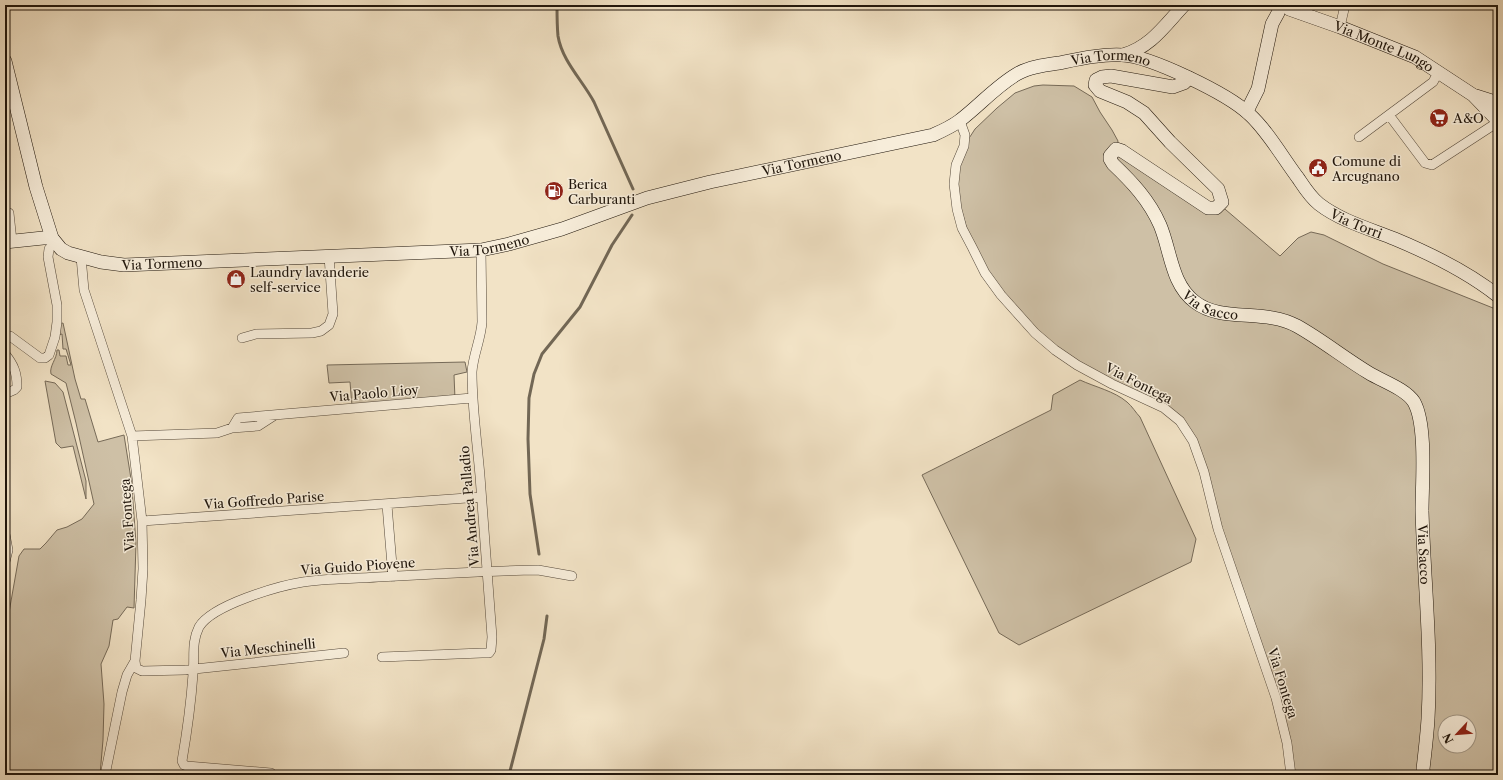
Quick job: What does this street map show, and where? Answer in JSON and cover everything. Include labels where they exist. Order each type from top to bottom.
[{"type":"main road","points":[[1147,61],[1146,49],[1149,43],[1184,5]]},
{"type":"main road","points":[[1247,112],[1258,89],[1272,24],[1283,8]]},
{"type":"main road","name":"Via Monte Lungo","points":[[1283,8],[1340,27],[1415,57],[1472,95]]},
{"type":"main road","points":[[1123,55],[1135,51],[1149,43]]},
{"type":"main road","name":"Via Tormeno","points":[[53,240],[64,250],[81,257],[100,262],[124,265],[481,250],[509,244],[562,229],[647,198],[710,182],[933,135],[960,121],[1003,83],[1018,73],[1028,69],[1095,57],[1123,55],[1159,64],[1226,98],[1247,112]]},
{"type":"main road","points":[[5,61],[36,187],[53,240],[43,238],[9,241]]},
{"type":"main road","name":"Via Sacco","points":[[1189,78],[1187,81],[1173,86],[1111,76],[1102,77],[1096,80],[1095,85],[1100,91],[1127,102],[1144,113],[1170,142],[1218,189],[1222,202],[1216,208],[1208,208],[1122,150],[1116,149],[1110,156],[1113,164],[1143,196],[1154,212],[1164,237],[1172,265],[1184,291],[1195,302],[1207,310],[1218,313],[1262,315],[1280,319],[1296,325],[1369,373],[1408,394],[1419,413],[1422,428],[1422,511],[1428,647],[1428,718],[1423,769],[1424,775]]},
{"type":"main road","points":[[1472,95],[1498,103]]},
{"type":"main road","points":[[1472,95],[1498,121]]},
{"type":"main road","name":"Via Torri","points":[[1247,112],[1262,128],[1306,190],[1324,208],[1341,217],[1410,245],[1473,278],[1498,296]]},
{"type":"street","points":[[1340,27],[1344,5]]},
{"type":"street","points":[[1359,137],[1433,82],[1438,73]]},
{"type":"street","points":[[1389,115],[1424,163],[1432,166],[1498,121]]},
{"type":"street","name":"Via Fontega","points":[[960,121],[965,135],[964,146],[956,166],[954,184],[957,209],[962,228],[985,273],[993,284],[1018,316],[1055,350],[1098,376],[1164,408],[1180,421],[1193,441],[1204,472],[1218,528],[1276,698],[1287,743],[1291,775]]},
{"type":"street","points":[[9,213],[9,241]]},
{"type":"street","points":[[5,336],[10,336],[40,358],[45,358],[49,355],[55,337],[57,305],[48,257],[49,249],[53,240]]},
{"type":"street","name":"Via Andrea Palladio","points":[[382,657],[488,653],[491,650],[492,637],[472,398],[472,370],[474,357],[482,332],[481,250]]},
{"type":"street","points":[[242,338],[256,334],[312,333],[321,331],[329,325],[333,314],[329,256]]},
{"type":"street","name":"Via Fontega","points":[[81,257],[84,290],[132,436],[142,521],[142,592],[135,661],[127,675],[122,692],[105,775]]},
{"type":"street","points":[[5,354],[14,365],[17,387],[5,394]]},
{"type":"street","name":"Via Paolo Lioy","points":[[132,436],[217,433],[232,428],[258,426],[278,414],[472,398]]},
{"type":"street","name":"Via Goffredo Parise","points":[[142,521],[387,505],[481,497]]},
{"type":"street","points":[[387,505],[393,577]]},
{"type":"street","points":[[5,534],[8,550],[5,562]]},
{"type":"street","name":"Via Guido Piovene","points":[[194,670],[193,657],[195,636],[205,620],[211,615],[238,601],[263,591],[304,582],[487,571],[538,570],[572,576]]},
{"type":"street","name":"Via Meschinelli","points":[[135,661],[136,668],[142,671],[194,670],[344,653]]},
{"type":"street","points":[[194,670],[190,714],[182,761],[184,765],[271,774]]},
{"type":"shaded area","points":[[1034,86],[1074,86],[1092,97],[1118,141],[1116,149],[1208,208],[1219,204],[1280,256],[1298,238],[1311,232],[1324,235],[1383,264],[1498,310],[1498,775],[1291,775],[1287,743],[1204,472],[1180,421],[1077,365],[1018,316],[972,247],[954,184],[964,146],[975,129],[1015,93]]},
{"type":"shaded area","points":[[63,323],[75,379],[81,399],[85,399],[98,442],[124,435],[132,485],[128,485],[129,489],[132,488],[136,543],[134,608],[127,607],[118,619],[113,620],[109,646],[101,664],[104,704],[100,775],[5,775],[5,635],[19,556],[24,549],[40,549],[57,530],[67,527],[82,519],[94,504],[66,383],[51,374],[51,368],[57,350],[59,350],[60,356],[66,356],[68,365],[71,365],[66,349],[63,349],[62,334],[58,335],[59,324]]},
{"type":"shaded area","points":[[465,362],[467,372],[454,375],[455,399],[352,406],[350,382],[329,383],[327,365]]},
{"type":"shaded area","points":[[1080,380],[1122,398],[1140,417],[1196,539],[1191,562],[1019,645],[999,633],[922,475],[1051,410],[1053,395]]},
{"type":"shaded area","points":[[45,381],[55,383],[63,392],[86,481],[86,499],[73,446],[61,448],[56,443]]},
{"type":"waterway","points":[[557,5],[557,24],[560,45],[568,62],[594,102],[633,189]]},
{"type":"waterway","points":[[539,554],[530,494],[528,439],[529,398],[534,374],[542,354],[580,307],[612,245],[632,215]]},
{"type":"waterway","points":[[509,775],[544,639],[547,616]]},
{"type":"place","name":"A&O","points":[[1439,118]]},
{"type":"place","name":"Comune di Arcugnano","points":[[1318,168]]},
{"type":"place","name":"Berica Carburanti","points":[[554,191]]},
{"type":"place","name":"Laundry lavanderie self-service","points":[[236,279]]}]
